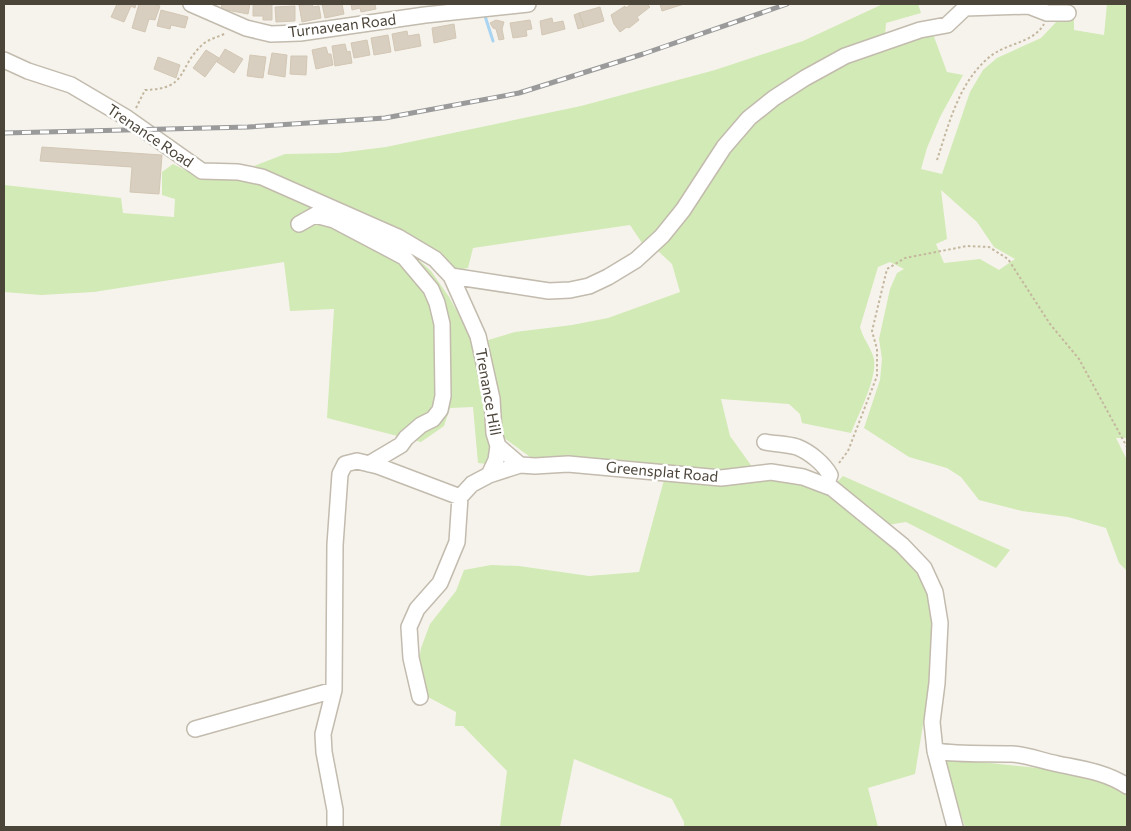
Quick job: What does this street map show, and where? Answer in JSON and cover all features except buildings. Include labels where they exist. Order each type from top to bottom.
[{"type":"street","name":"Turnavean Road","points":[[191,4],[246,28],[271,34],[300,33],[426,15],[528,4]]},
{"type":"street","points":[[450,276],[549,291],[570,290],[589,286],[636,260],[662,236],[702,183],[724,147],[749,118],[774,98],[805,78],[845,56],[885,41],[920,30],[948,25],[966,6],[1029,6],[1047,13],[1068,13]]},
{"type":"street","name":"Trenance Road","points":[[4,60],[28,71],[71,85],[130,120],[202,171],[238,172],[262,177],[398,237],[435,260]]},
{"type":"street","points":[[299,224],[315,215],[334,220],[404,257],[431,289],[437,304],[442,324],[443,396],[440,410],[433,419],[421,425],[401,445],[369,464]]},
{"type":"street","name":"Trenance Hill","points":[[435,260],[450,276],[478,336],[492,399],[494,433],[498,446]]},
{"type":"street","points":[[442,324],[468,318]]},
{"type":"street","points":[[765,442],[797,447],[825,467],[828,480]]},
{"type":"street","points":[[498,446],[520,465]]},
{"type":"street","points":[[489,475],[496,460],[498,446]]},
{"type":"street","points":[[335,827],[335,810],[324,752],[323,734],[334,690],[335,545],[340,474],[344,464],[357,461],[369,464],[460,497],[457,542],[440,583],[418,609],[409,627],[411,658],[420,697]]},
{"type":"street","name":"Greensplat Road","points":[[460,497],[472,484],[489,475],[520,465],[568,464],[721,478],[771,472],[828,480],[832,488],[902,545],[924,568],[935,592],[940,623],[937,682],[932,722],[935,751],[955,827]]},
{"type":"street","points":[[195,729],[334,690]]},
{"type":"street","points":[[935,751],[1028,756],[1088,770],[1117,779],[1127,786]]},
{"type":"path","points":[[937,160],[954,107],[978,68],[993,54],[1030,38],[1042,29],[1047,13]]},
{"type":"path","points":[[130,120],[145,90],[158,90],[176,83],[202,44],[225,33],[231,22]]},
{"type":"path","points":[[828,480],[848,452],[877,376],[877,348],[872,331],[887,268],[905,258],[966,246],[989,247],[1008,259],[1050,324],[1079,359],[1127,447]]},
{"type":"green space","points":[[883,4],[918,4],[921,13],[886,23],[885,36],[797,77],[686,195],[644,246],[630,225],[473,248],[468,268],[453,271],[442,253],[387,225],[254,166],[285,154],[338,153],[386,147],[581,106],[715,70],[803,41]]},
{"type":"green space","points":[[1107,4],[1127,4],[1127,438],[1116,438],[1127,460],[1127,571],[1119,563],[1106,528],[1068,517],[1022,511],[979,500],[961,477],[947,468],[909,457],[864,428],[880,380],[882,359],[879,339],[890,289],[897,273],[904,269],[890,262],[878,267],[860,327],[873,355],[874,367],[867,396],[851,433],[802,423],[800,414],[789,404],[721,399],[730,436],[753,468],[734,472],[537,462],[500,435],[485,341],[515,332],[572,325],[608,318],[680,292],[672,264],[658,251],[681,224],[716,170],[727,159],[728,153],[738,138],[783,99],[818,78],[855,60],[933,34],[947,72],[963,75],[940,117],[927,148],[921,169],[942,174],[970,92],[983,70],[997,58],[1041,38],[1060,18],[1074,18],[1074,30],[1104,35]],"holes":[[[941,190],[977,222],[994,247],[1015,259],[999,270],[980,259],[944,263],[936,244],[947,239]]]},
{"type":"green space","points":[[173,164],[197,176],[242,179],[265,183],[411,253],[431,271],[449,297],[475,343],[484,388],[491,447],[487,464],[478,463],[473,407],[450,408],[444,426],[421,442],[327,418],[334,309],[290,311],[284,262],[94,292],[41,295],[4,292],[4,185],[121,198],[123,213],[174,217],[175,199],[162,195],[162,172]]},
{"type":"green space","points":[[843,476],[1010,550],[996,568],[906,522],[887,525],[834,485]]},
{"type":"green space","points":[[773,478],[802,482],[826,490],[910,561],[923,579],[931,600],[933,620],[928,694],[915,774],[868,788],[878,827],[684,827],[684,822],[672,799],[574,759],[560,827],[500,827],[507,771],[463,726],[455,726],[456,712],[428,697],[418,667],[421,648],[430,624],[456,591],[464,570],[491,565],[519,566],[589,576],[639,572],[664,480],[741,484]]},
{"type":"green space","points":[[942,758],[1075,772],[1111,784],[1127,795],[1127,827],[965,827]]},
{"type":"waterway","points":[[485,16],[493,41]]},
{"type":"railway","points":[[4,133],[248,127],[385,118],[519,93],[643,54],[787,4]]}]
